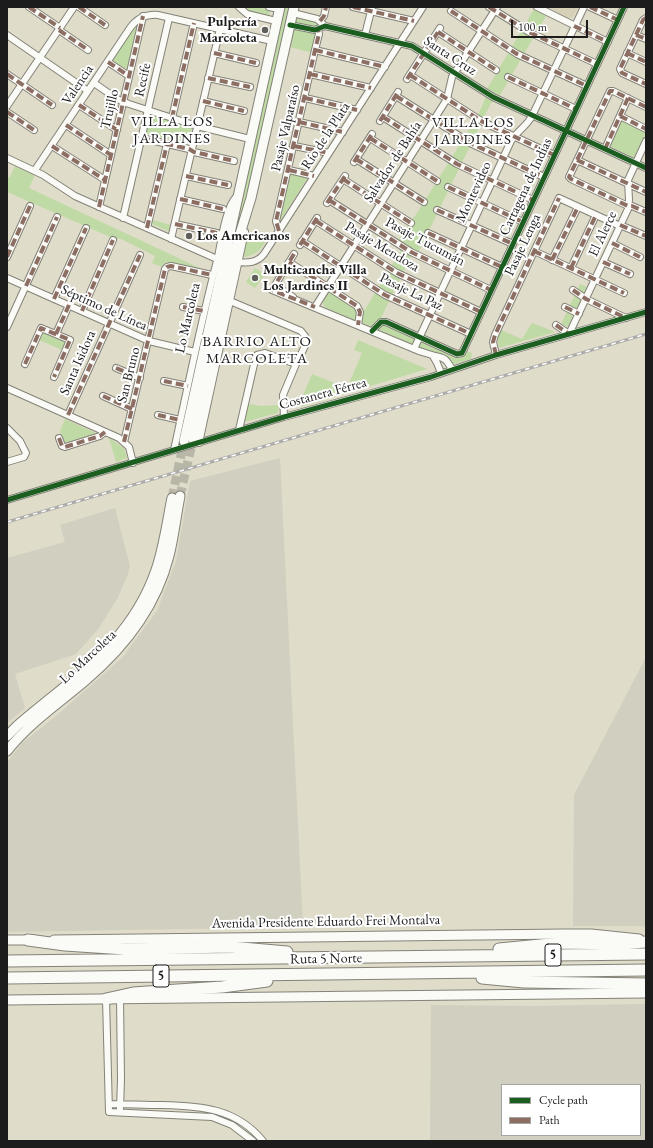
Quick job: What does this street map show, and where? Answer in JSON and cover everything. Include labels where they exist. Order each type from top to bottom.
[{"type":"highway","points":[[28,940],[65,945],[135,949],[245,948],[323,957]]},
{"type":"highway","points":[[459,956],[506,948],[550,944],[616,944],[646,941]]},
{"type":"highway","name":"Ruta 5 Norte","points":[[7,961],[646,954]]},
{"type":"highway","name":"Ruta 5 Norte","points":[[7,978],[646,970]]},
{"type":"highway","points":[[438,973],[518,981],[646,984]]},
{"type":"highway","points":[[106,999],[133,993],[222,987],[316,974]]},
{"type":"main road","name":"Lo Marcoleta","points":[[192,441],[219,263],[238,195],[279,8]]},
{"type":"main road","points":[[192,441],[232,260],[251,198],[294,10]]},
{"type":"main road","points":[[245,158],[259,161]]},
{"type":"main road","points":[[238,195],[251,198]]},
{"type":"main road","name":"Lo Marcoleta","points":[[7,736],[18,724],[88,668],[107,650],[124,630],[151,584],[160,558],[176,497],[172,544],[166,568],[146,612],[132,634],[115,654],[26,730],[7,751]]},
{"type":"main road","points":[[46,701],[47,707],[50,710]]},
{"type":"main road","points":[[35,710],[40,719]]},
{"type":"main road","name":"Avenida Presidente Eduardo Frei Montalva","points":[[8,941],[558,934],[591,934],[646,941]]},
{"type":"main road","points":[[9,999],[646,993]]},
{"type":"street","points":[[7,106],[74,7]]},
{"type":"street","points":[[79,7],[105,25]]},
{"type":"street","points":[[239,7],[247,14],[276,21]]},
{"type":"street","points":[[269,7],[279,8]]},
{"type":"street","points":[[320,21],[324,16],[326,7]]},
{"type":"street","points":[[353,7],[371,9],[414,21]]},
{"type":"street","name":"Río de la Plata","points":[[238,262],[250,262],[260,258],[279,231],[423,7]]},
{"type":"street","points":[[537,7],[608,42]]},
{"type":"street","name":"Montevideo","points":[[414,349],[503,158],[514,136],[528,123],[532,116],[584,7]]},
{"type":"street","points":[[590,7],[618,20]]},
{"type":"street","name":"Cartagena de Indias","points":[[420,338],[460,354],[492,290],[624,7]]},
{"type":"street","points":[[33,8],[88,50]]},
{"type":"street","points":[[493,8],[527,31],[597,64]]},
{"type":"street","name":"Salvador de Bahía","points":[[315,307],[447,99],[451,79],[454,73],[481,32],[493,8]]},
{"type":"street","points":[[365,35],[371,9]]},
{"type":"street","points":[[290,25],[311,29],[318,29],[325,26],[320,21],[294,10]]},
{"type":"street","points":[[451,11],[481,32],[516,53],[587,86]]},
{"type":"street","points":[[143,16],[153,15],[169,18],[272,41]]},
{"type":"street","name":"Valencia","points":[[35,170],[133,24],[143,16]]},
{"type":"street","name":"Trujillo","points":[[99,207],[143,16]]},
{"type":"street","name":"Recife","points":[[123,218],[169,18]]},
{"type":"street","points":[[563,20],[578,18]]},
{"type":"street","points":[[646,18],[643,20],[620,67],[622,73],[646,84]]},
{"type":"street","points":[[172,118],[194,23]]},
{"type":"street","name":"Santa Cruz","points":[[325,26],[412,46],[493,97],[646,168]]},
{"type":"street","points":[[171,239],[220,29]]},
{"type":"street","name":"Pasaje Valparaíso","points":[[279,231],[276,221],[289,170],[319,34],[318,29]]},
{"type":"street","points":[[496,70],[468,52],[439,30],[409,77],[483,122],[554,155]]},
{"type":"street","points":[[7,35],[88,91]]},
{"type":"street","points":[[636,35],[646,39]]},
{"type":"street","points":[[315,50],[385,67]]},
{"type":"street","points":[[214,53],[256,63]]},
{"type":"street","points":[[627,53],[646,62]]},
{"type":"street","points":[[108,62],[129,76]]},
{"type":"street","points":[[7,74],[52,105]]},
{"type":"street","points":[[310,74],[371,88]]},
{"type":"street","points":[[508,77],[576,109]]},
{"type":"street","points":[[208,78],[250,87]]},
{"type":"street","points":[[94,83],[124,102],[197,126],[250,139]]},
{"type":"street","points":[[646,107],[611,91],[609,92],[570,178],[628,206],[632,206],[646,212]]},
{"type":"street","points":[[533,200],[457,164],[421,141],[381,119],[397,94],[472,144],[544,177]]},
{"type":"street","points":[[305,98],[357,110]]},
{"type":"street","points":[[605,149],[628,98]]},
{"type":"street","points":[[203,102],[244,111]]},
{"type":"street","points":[[79,105],[117,130]]},
{"type":"street","points":[[7,112],[34,130]]},
{"type":"street","points":[[620,116],[646,129]]},
{"type":"street","points":[[299,122],[342,132]]},
{"type":"street","points":[[66,124],[111,155]]},
{"type":"street","points":[[424,202],[355,160],[371,136],[407,162],[437,181]]},
{"type":"street","points":[[142,138],[234,161]]},
{"type":"street","name":"El Alerce","points":[[569,334],[612,244],[628,206],[627,184],[646,141]]},
{"type":"street","points":[[147,228],[167,144]]},
{"type":"street","points":[[52,146],[105,180]]},
{"type":"street","points":[[294,146],[329,154]]},
{"type":"street","points":[[7,158],[35,170],[69,193],[171,239],[219,263]]},
{"type":"street","points":[[577,160],[646,192]]},
{"type":"street","points":[[289,170],[314,176]]},
{"type":"street","points":[[186,176],[228,185]]},
{"type":"street","name":"Pasaje Tucumán","points":[[380,204],[344,178],[328,202],[368,224],[411,252],[492,290]]},
{"type":"street","points":[[448,187],[523,222]]},
{"type":"street","name":"Pasaje Lenga","points":[[496,356],[493,340],[510,302],[521,286],[526,268],[559,198],[578,207]]},
{"type":"street","points":[[180,199],[222,209]]},
{"type":"street","points":[[380,204],[411,223]]},
{"type":"street","points":[[7,257],[30,206]]},
{"type":"street","points":[[192,441],[230,301],[248,217],[247,207]]},
{"type":"street","points":[[552,260],[578,207],[646,236]]},
{"type":"street","points":[[437,210],[513,244]]},
{"type":"street","points":[[571,268],[596,215]]},
{"type":"street","points":[[7,327],[57,217]]},
{"type":"street","name":"Pasaje Mendoza","points":[[301,243],[317,220],[397,273],[481,312]]},
{"type":"street","points":[[174,224],[217,233]]},
{"type":"street","points":[[54,299],[86,228]]},
{"type":"street","points":[[428,233],[502,267]]},
{"type":"street","points":[[82,311],[113,240]]},
{"type":"street","name":"Pasaje La Paz","points":[[301,243],[388,297],[471,334]]},
{"type":"street","points":[[612,244],[640,257]]},
{"type":"street","points":[[534,251],[624,293]]},
{"type":"street","points":[[294,254],[274,287],[296,299],[414,349],[433,356],[440,356],[444,358],[452,369]]},
{"type":"street","name":"Santa Isidora","points":[[68,415],[140,255]]},
{"type":"street","points":[[289,262],[357,306],[360,312],[358,325]]},
{"type":"street","points":[[603,262],[630,274]]},
{"type":"street","name":"Lo Marcoleta","points":[[174,450],[212,275],[219,263]]},
{"type":"street","name":"San Bruno","points":[[124,442],[167,267],[173,266],[212,275]]},
{"type":"street","points":[[526,268],[532,271]]},
{"type":"street","name":"Séptimo de Línea","points":[[7,278],[149,341],[195,352]]},
{"type":"street","points":[[573,290],[586,299],[626,318]]},
{"type":"street","points":[[230,301],[303,332],[306,336],[307,342],[283,395],[284,417]]},
{"type":"street","points":[[510,302],[517,305]]},
{"type":"street","points":[[56,334],[69,305]]},
{"type":"street","points":[[183,307],[204,311]]},
{"type":"street","points":[[565,307],[579,314]]},
{"type":"street","name":"Costanera Férrea","points":[[7,500],[174,450],[192,441],[239,430],[441,373],[646,312]]},
{"type":"street","points":[[502,319],[509,322]]},
{"type":"street","points":[[372,331],[381,322],[384,322],[420,338]]},
{"type":"street","points":[[556,325],[569,334]]},
{"type":"street","points":[[25,364],[41,328],[70,340],[54,377]]},
{"type":"street","points":[[239,430],[257,355],[265,353],[296,364]]},
{"type":"street","points":[[433,356],[441,373]]},
{"type":"street","points":[[116,368],[140,378]]},
{"type":"street","points":[[164,381],[188,386]]},
{"type":"street","points":[[7,388],[124,442],[130,450],[133,463]]},
{"type":"street","points":[[103,396],[132,409]]},
{"type":"street","points":[[158,415],[180,420]]},
{"type":"street","points":[[7,428],[20,441],[26,455],[7,462]]},
{"type":"street","points":[[59,438],[61,445],[64,447],[100,436],[105,432]]},
{"type":"street","points":[[120,998],[122,1079],[120,1112]]},
{"type":"street","points":[[106,999],[109,1112],[212,1117],[232,1125],[253,1141]]},
{"type":"street","points":[[109,1097],[116,1093],[121,1095]]},
{"type":"street","points":[[109,1104],[195,1106],[210,1109],[238,1120],[250,1128],[263,1141]]},
{"type":"shaded area","points":[[547,7],[579,7],[573,17],[568,18]]},
{"type":"shaded area","points":[[280,458],[303,927],[7,932],[7,762],[22,743],[56,716],[122,658],[157,611],[176,561],[190,481]]},
{"type":"shaded area","points":[[115,508],[130,566],[127,577],[117,599],[99,628],[76,654],[15,674],[25,708],[7,723],[7,558],[65,542],[60,525]]},
{"type":"shaded area","points":[[646,657],[646,926],[573,926],[574,795]]},
{"type":"shaded area","points":[[646,1004],[646,1141],[430,1141],[431,1005],[533,1006]]},
{"type":"green space","points":[[246,7],[256,7],[270,10],[269,17],[249,12]]},
{"type":"green space","points":[[282,7],[291,7],[234,254],[226,254]]},
{"type":"green space","points":[[534,9],[546,16],[499,97],[491,103],[418,253],[413,252],[381,318],[385,324],[460,356],[465,350],[472,353],[471,359],[454,364],[447,357],[421,349],[361,322],[361,316],[404,245],[397,241],[419,210],[478,115],[485,99],[487,89]]},
{"type":"green space","points":[[297,17],[319,23],[318,27],[295,24]]},
{"type":"green space","points":[[139,25],[128,70],[112,61],[133,29]]},
{"type":"green space","points":[[294,29],[317,34],[313,53],[290,47]]},
{"type":"green space","points":[[151,114],[192,128],[188,143],[146,134]]},
{"type":"green space","points":[[622,119],[646,130],[634,158],[609,146]]},
{"type":"green space","points":[[15,166],[35,175],[29,188],[204,270],[166,262],[162,267],[152,263],[155,256],[119,238],[117,240],[7,192],[7,177],[10,177]]},
{"type":"green space","points":[[291,174],[308,177],[279,223],[280,216]]},
{"type":"green space","points":[[153,220],[171,225],[170,232],[152,224]]},
{"type":"green space","points":[[247,233],[267,237],[264,245],[259,250],[245,257],[243,252]]},
{"type":"green space","name":"Multicancha Villa Los Jardines II","points":[[255,268],[265,274],[255,288],[246,282]]},
{"type":"green space","points":[[580,284],[587,287],[568,327],[561,324]]},
{"type":"green space","points":[[329,292],[358,308],[357,321],[324,306],[323,302]]},
{"type":"green space","points":[[532,323],[555,332],[499,348],[497,338],[501,330],[522,339]]},
{"type":"green space","points":[[42,332],[66,342],[62,350],[39,340]]},
{"type":"green space","points":[[358,340],[427,369],[301,407],[300,403],[312,374],[347,388],[362,353],[354,350]]},
{"type":"green space","points":[[249,404],[261,406],[279,405],[278,413],[244,422]]},
{"type":"green space","points":[[65,419],[98,434],[65,445],[60,431]]},
{"type":"green space","points":[[109,438],[124,448],[127,458],[116,462]]},
{"type":"tunnel","points":[[180,496],[193,439]]},
{"type":"tunnel","points":[[172,498],[184,441]]},
{"type":"railway","points":[[7,522],[646,334]]},
{"type":"marked path","points":[[29,7],[60,28]]},
{"type":"marked path","points":[[79,7],[105,25]]},
{"type":"marked path","points":[[320,21],[324,16],[326,7]]},
{"type":"marked path","points":[[353,7],[414,21]]},
{"type":"marked path","points":[[489,7],[529,32],[597,64]]},
{"type":"marked path","points":[[590,7],[618,20]]},
{"type":"marked path","points":[[451,11],[517,54],[587,86]]},
{"type":"marked path","points":[[99,207],[143,16]]},
{"type":"marked path","points":[[646,18],[643,20],[620,69],[622,73],[646,84]]},
{"type":"marked path","points":[[172,118],[194,23]]},
{"type":"marked path","points":[[574,26],[608,42]]},
{"type":"marked path","points":[[279,231],[276,221],[319,34],[318,29]]},
{"type":"marked path","points":[[407,79],[440,29]]},
{"type":"marked path","points":[[59,30],[88,50]]},
{"type":"marked path","points":[[438,32],[496,70]]},
{"type":"marked path","points":[[636,35],[646,39]]},
{"type":"marked path","points":[[315,50],[385,67]]},
{"type":"marked path","points":[[214,53],[256,63]]},
{"type":"marked path","points":[[627,53],[646,62]]},
{"type":"marked path","points":[[108,62],[129,76]]},
{"type":"marked path","points":[[7,74],[52,105]]},
{"type":"marked path","points":[[310,74],[371,88]]},
{"type":"marked path","points":[[410,75],[483,122],[554,155]]},
{"type":"marked path","points":[[508,77],[576,109]]},
{"type":"marked path","points":[[208,78],[250,87]]},
{"type":"marked path","points":[[646,107],[613,91],[610,91],[569,177],[628,206],[632,206],[646,212]]},
{"type":"marked path","points":[[380,121],[398,92]]},
{"type":"marked path","points":[[396,96],[472,144],[544,177]]},
{"type":"marked path","points":[[305,98],[357,110]]},
{"type":"marked path","points":[[605,149],[628,98]]},
{"type":"marked path","points":[[203,101],[244,111]]},
{"type":"marked path","points":[[79,105],[117,130]]},
{"type":"marked path","points":[[7,112],[34,130]]},
{"type":"marked path","points":[[620,116],[646,129]]},
{"type":"marked path","points":[[383,117],[457,164],[533,200]]},
{"type":"marked path","points":[[299,122],[343,132]]},
{"type":"marked path","points":[[66,125],[111,155]]},
{"type":"marked path","points":[[354,162],[372,134]]},
{"type":"marked path","points":[[142,138],[234,161]]},
{"type":"marked path","points":[[370,138],[437,181]]},
{"type":"marked path","points":[[147,228],[167,144]]},
{"type":"marked path","points":[[52,146],[105,180]]},
{"type":"marked path","points":[[294,146],[329,153]]},
{"type":"marked path","points":[[356,159],[424,202]]},
{"type":"marked path","points":[[577,160],[646,192]]},
{"type":"marked path","points":[[289,170],[314,176]]},
{"type":"marked path","points":[[186,176],[228,185]]},
{"type":"marked path","points":[[327,203],[345,176]]},
{"type":"marked path","points":[[343,179],[411,223]]},
{"type":"marked path","points":[[448,187],[523,222]]},
{"type":"marked path","points":[[496,355],[493,342],[495,335],[559,198]]},
{"type":"marked path","points":[[180,199],[223,209]]},
{"type":"marked path","points":[[329,200],[411,252],[491,290]]},
{"type":"marked path","points":[[7,257],[30,206]]},
{"type":"marked path","points":[[552,260],[578,207]]},
{"type":"marked path","points":[[437,210],[513,244]]},
{"type":"marked path","points":[[571,268],[596,215]]},
{"type":"marked path","points":[[26,286],[57,217]]},
{"type":"marked path","points":[[300,245],[317,218]]},
{"type":"marked path","points":[[316,221],[397,273],[481,312]]},
{"type":"marked path","points":[[175,224],[217,233]]},
{"type":"marked path","points":[[620,225],[646,236]]},
{"type":"marked path","points":[[54,299],[86,228]]},
{"type":"marked path","points":[[428,233],[502,267]]},
{"type":"marked path","points":[[82,311],[113,240]]},
{"type":"marked path","points":[[302,241],[385,295],[471,334]]},
{"type":"marked path","points":[[612,243],[640,257]]},
{"type":"marked path","points":[[534,251],[624,293]]},
{"type":"marked path","points":[[294,254],[272,290],[315,307]]},
{"type":"marked path","points":[[68,415],[140,255]]},
{"type":"marked path","points":[[289,262],[357,306],[360,312],[358,325]]},
{"type":"marked path","points":[[603,262],[630,274]]},
{"type":"marked path","points":[[124,442],[165,269],[171,266],[212,275]]},
{"type":"marked path","points":[[573,290],[586,299],[626,318]]},
{"type":"marked path","points":[[56,334],[69,305]]},
{"type":"marked path","points":[[183,307],[204,311]]},
{"type":"marked path","points":[[565,307],[579,314]]},
{"type":"marked path","points":[[556,325],[569,334]]},
{"type":"marked path","points":[[25,364],[41,328],[70,340],[54,377]]},
{"type":"marked path","points":[[116,368],[140,378]]},
{"type":"marked path","points":[[164,381],[188,386]]},
{"type":"marked path","points":[[103,396],[132,409]]},
{"type":"marked path","points":[[158,415],[180,420]]},
{"type":"marked path","points":[[59,438],[62,446],[65,447],[100,436],[105,432]]},
{"type":"cycle path","points":[[372,331],[381,322],[386,322],[457,354],[462,353],[624,7]]},
{"type":"cycle path","points":[[290,25],[315,30],[325,26],[412,46],[493,97],[646,168]]},
{"type":"cycle path","points":[[7,500],[284,417],[431,377],[496,355],[646,312]]},
{"type":"place","name":"Pulpería Marcoleta","points":[[265,30]]},
{"type":"place","name":"Los Americanos","points":[[189,236]]},
{"type":"place","name":"Multicancha Villa Los Jardines II","points":[[255,278]]},
{"type":"district","name":"VILLA LOS JARDINES","points":[[172,130]]},
{"type":"district","name":"VILLA LOS JARDINES","points":[[473,132]]},
{"type":"district","name":"BARRIO ALTO MARCOLETA","points":[[257,350]]}]
